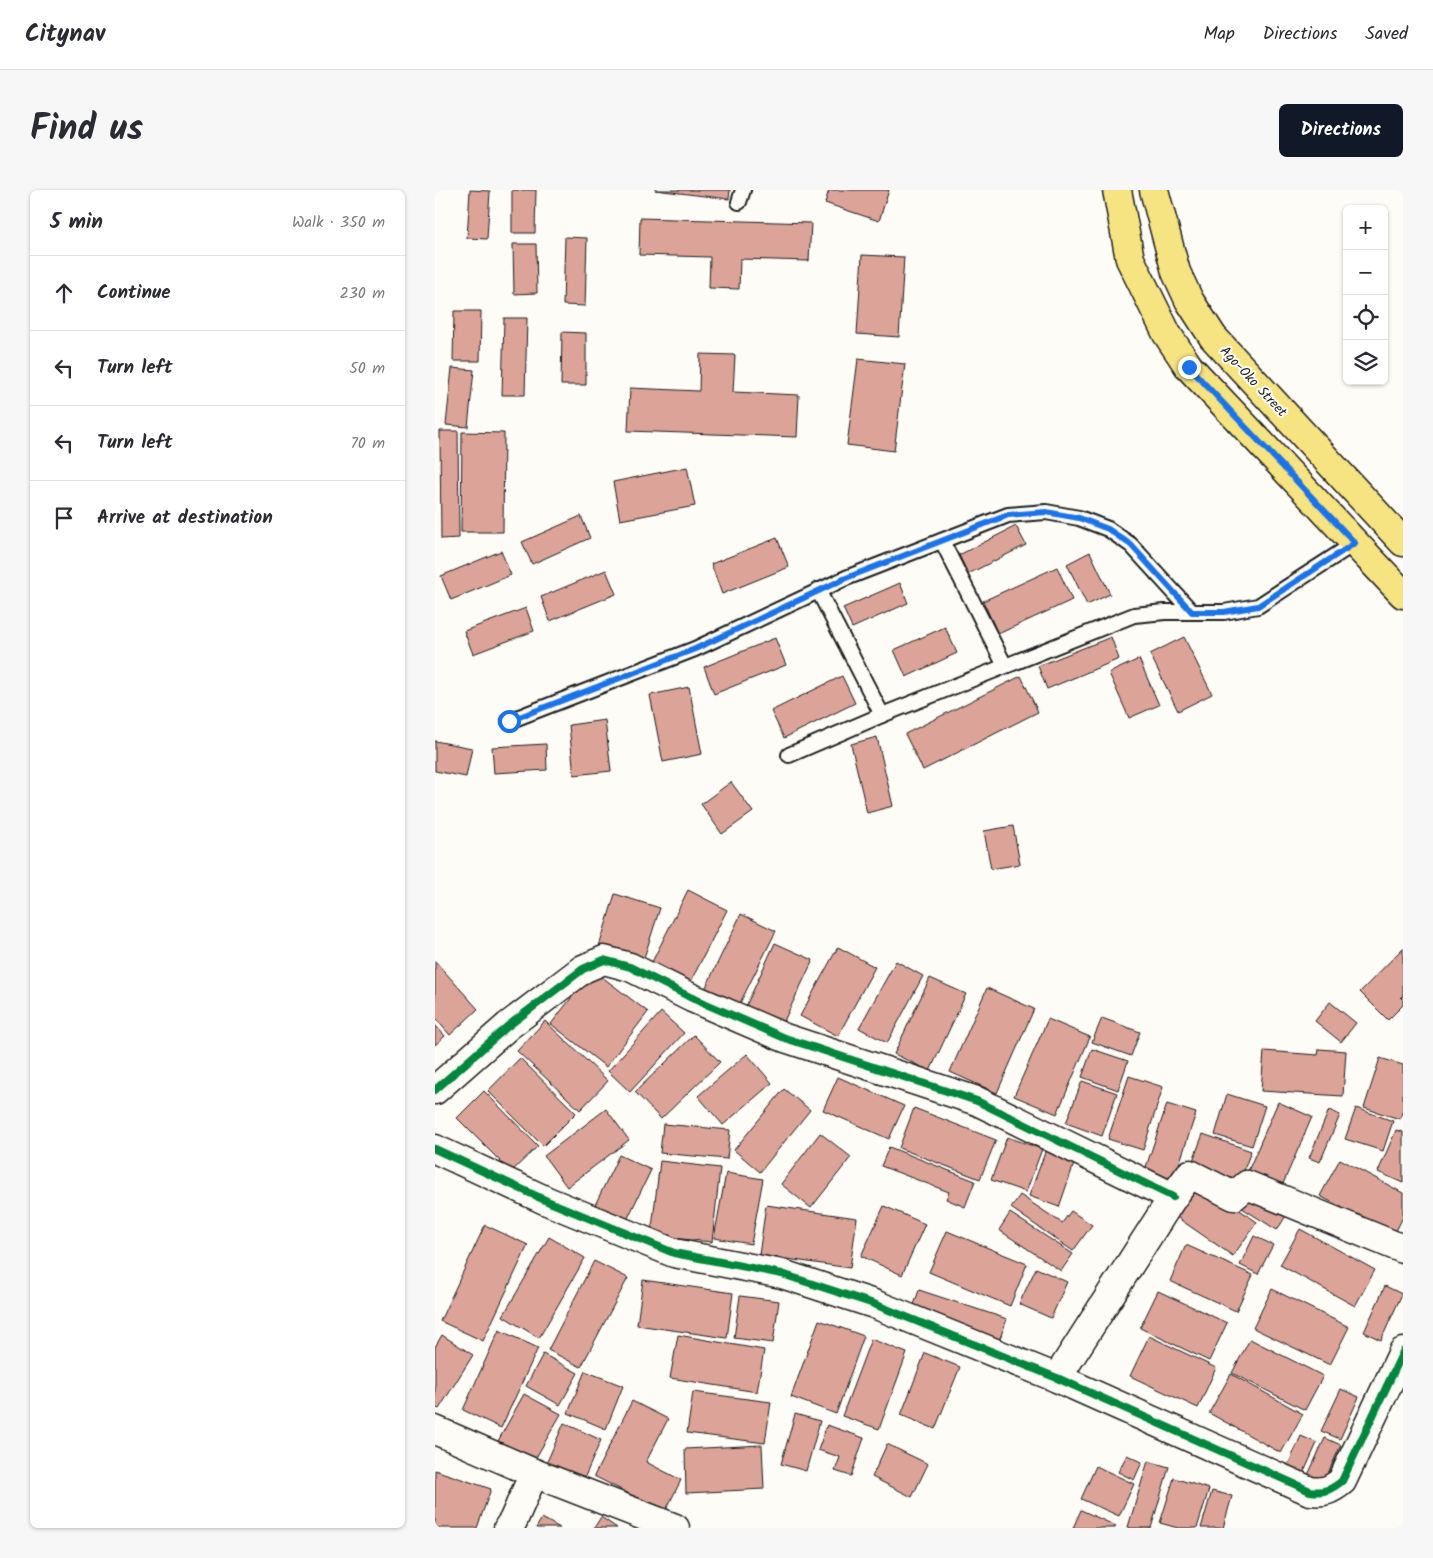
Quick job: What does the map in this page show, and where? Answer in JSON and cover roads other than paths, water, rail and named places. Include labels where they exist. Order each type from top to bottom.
[{"type":"main road","points":[[1117,190],[1131,259],[1167,334],[1189,367],[1403,594]]},
{"type":"main road","name":"Ago-Oko Street","points":[[1154,190],[1175,272],[1189,300],[1213,337],[1403,542]]},
{"type":"street","points":[[435,1090],[508,1026],[583,969],[603,960],[630,967],[692,998],[785,1038],[977,1101],[1173,1197]]},
{"type":"street","points":[[435,1149],[547,1201],[674,1253],[782,1274],[874,1304],[1057,1378],[1310,1491],[1319,1492],[1335,1487],[1342,1481],[1403,1352]]},
{"type":"street","points":[[1057,1378],[1173,1197],[1190,1174],[1235,1196],[1247,1185],[1403,1249]]},
{"type":"street","points":[[435,1430],[534,1473],[675,1528]]},
{"type":"street","points":[[508,1528],[513,1521],[534,1473]]},
{"type":"lane","points":[[509,721],[695,649],[818,590],[1008,515],[1046,512],[1079,518],[1108,529],[1131,545],[1192,612]]},
{"type":"lane","points":[[942,541],[1005,666]]},
{"type":"lane","points":[[789,755],[882,715],[1134,615],[1224,612],[1258,606],[1355,543]]},
{"type":"lane","points":[[818,590],[882,715]]}]
